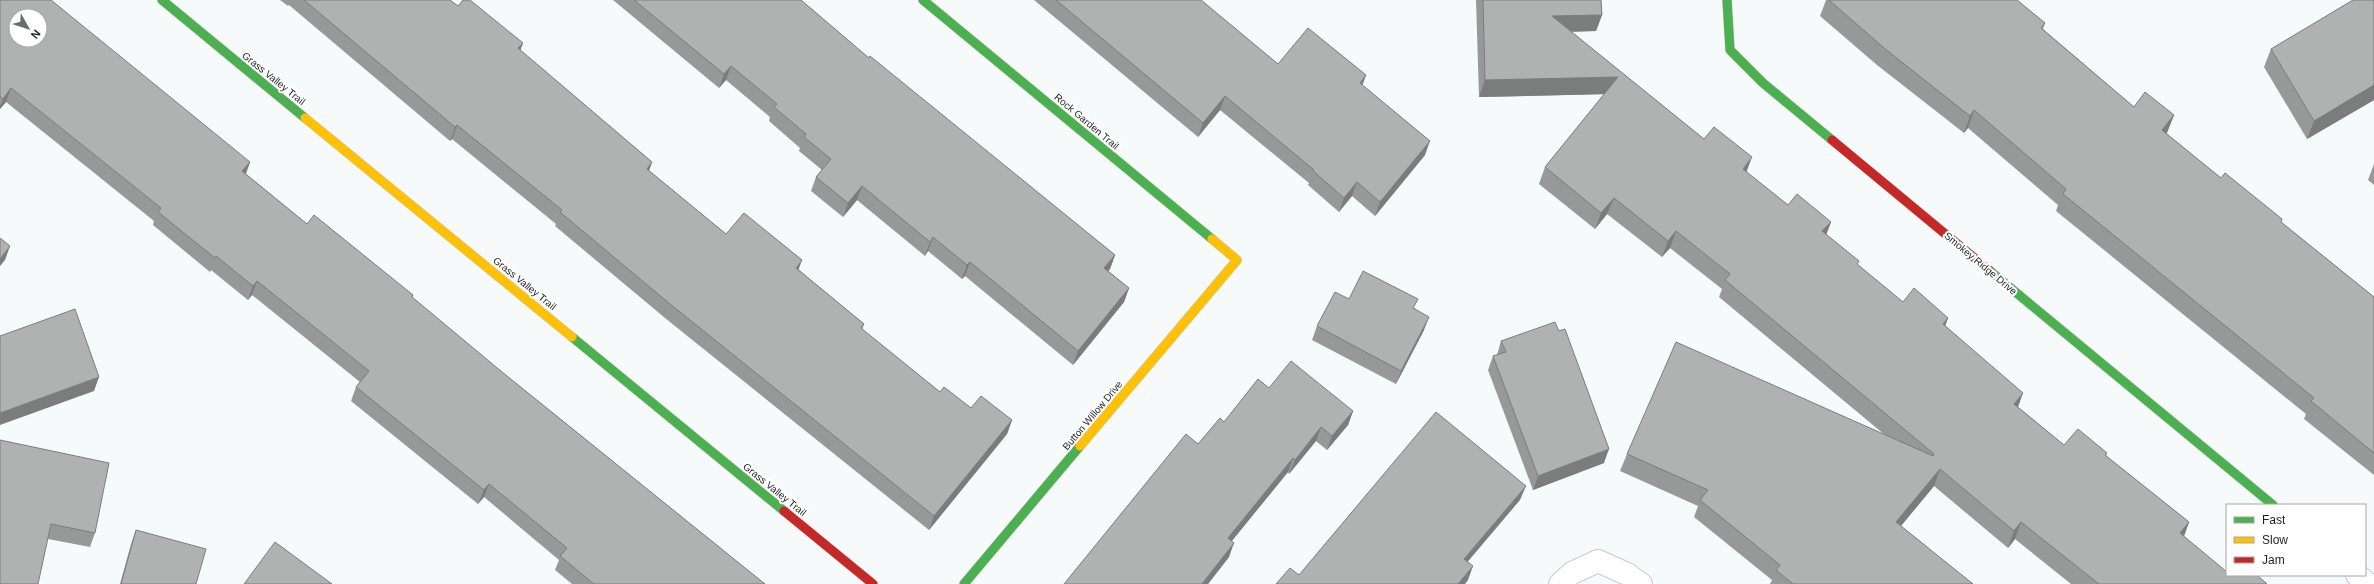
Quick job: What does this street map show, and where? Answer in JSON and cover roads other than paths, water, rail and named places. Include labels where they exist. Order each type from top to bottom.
[{"type":"street","name":"Grass Valley Trail","points":[[162,0],[874,584]]},
{"type":"street","name":"Rock Garden Trail","points":[[924,0],[1237,260]]},
{"type":"street","name":"Smokey Ridge Drive","points":[[1727,0],[1730,50],[1763,83],[2272,504]]},
{"type":"street","name":"Button Willow Drive","points":[[964,584],[1237,260]]},
{"type":"street","points":[[1560,584],[1572,573],[1598,561],[1627,574],[1641,584]]},
{"type":"street","points":[[2358,576],[2368,584]]}]
